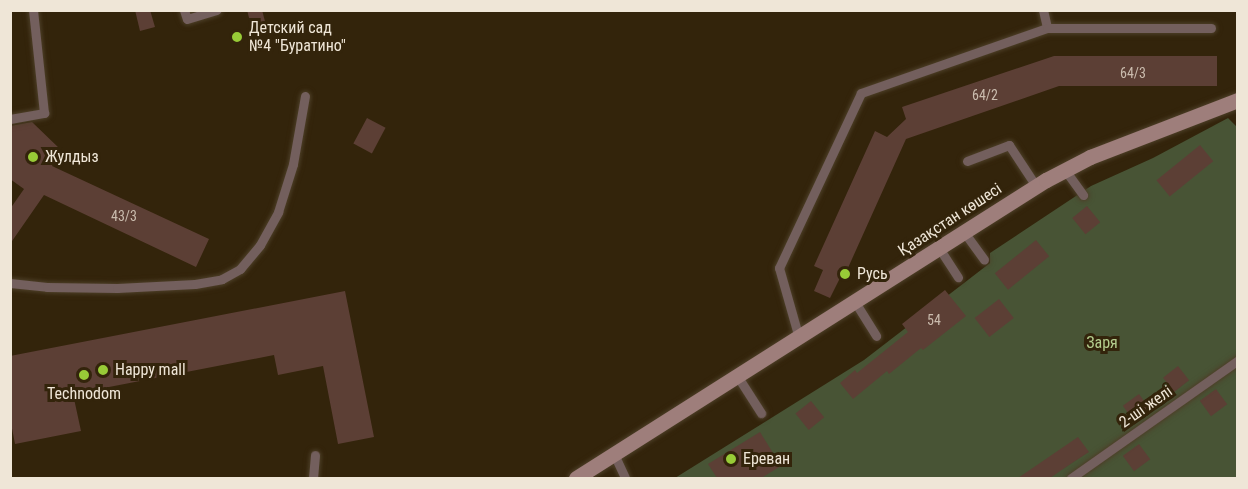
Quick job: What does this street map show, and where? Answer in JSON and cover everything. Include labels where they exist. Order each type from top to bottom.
[{"type":"street","name":"Қазақстан көшесі","points":[[576,478],[1035,186],[1090,157],[1238,100]]},
{"type":"lane","points":[[10,119],[44,113],[33,10]]},
{"type":"lane","points":[[184,10],[187,19],[217,10]]},
{"type":"lane","points":[[1042,10],[1047,28]]},
{"type":"lane","points":[[799,338],[779,268],[861,93],[1047,28],[1211,28]]},
{"type":"lane","points":[[10,283],[47,287],[117,288],[195,284],[222,279],[240,269],[260,245],[278,212],[293,164],[305,96]]},
{"type":"lane","points":[[967,161],[1009,145],[1035,186]]},
{"type":"lane","points":[[1065,170],[1083,195]]},
{"type":"lane","points":[[964,232],[984,260]]},
{"type":"lane","points":[[939,248],[958,277]]},
{"type":"lane","points":[[855,302],[876,336]]},
{"type":"lane","name":"2-ші желі","points":[[1071,478],[1238,360]]},
{"type":"lane","points":[[738,376],[761,413]]},
{"type":"lane","points":[[614,454],[625,478]]},
{"type":"lane","points":[[313,478],[315,455]]},
{"type":"green space","name":"Заря","points":[[1228,118],[1237,127],[1237,478],[675,478],[864,360],[990,263],[990,253],[1091,186],[1153,158]]},
{"type":"building","points":[[135,10],[150,10],[155,27],[140,31]]},
{"type":"building","points":[[247,10],[262,10],[267,29],[253,33]]},
{"type":"building","points":[[1054,56],[1217,56],[1217,86],[1059,86],[906,139],[843,279],[840,278],[830,298],[814,291],[823,270],[814,266],[875,131],[887,137],[906,119],[902,107]]},
{"type":"building","points":[[367,118],[386,128],[372,153],[353,144]]},
{"type":"building","points":[[32,122],[60,149],[52,166],[209,239],[196,267],[44,195],[10,244],[10,209],[24,189],[10,179],[10,126]]},
{"type":"building","points":[[1200,145],[1213,161],[1170,197],[1156,180]]},
{"type":"building","points":[[1087,206],[1100,222],[1085,234],[1072,218]]},
{"type":"building","points":[[1036,240],[1049,256],[1008,290],[995,273]]},
{"type":"building","points":[[945,290],[966,316],[889,374],[887,371],[853,399],[840,383],[855,370],[857,373],[908,332],[902,324]]},
{"type":"building","name":"Happy mall","points":[[345,291],[374,437],[338,444],[323,366],[278,375],[274,355],[73,394],[81,431],[15,444],[10,418],[10,356]]},
{"type":"building","points":[[999,299],[1014,318],[989,337],[975,318]]},
{"type":"building","points":[[1178,366],[1189,380],[1174,392],[1163,378]]},
{"type":"building","points":[[1216,389],[1227,404],[1211,416],[1200,401]]},
{"type":"building","points":[[1139,394],[1149,408],[1133,420],[1123,406]]},
{"type":"building","points":[[811,401],[824,417],[809,430],[795,414]]},
{"type":"building","points":[[760,432],[781,466],[761,478],[717,478],[708,464]]},
{"type":"building","points":[[1078,437],[1089,452],[1050,478],[1018,478]]},
{"type":"building","points":[[1139,444],[1150,459],[1134,471],[1123,456]]},
{"type":"place","name":"Детский сад №4 \"Буратино\"","points":[[237,37]]},
{"type":"place","name":"Жулдыз","points":[[33,157]]},
{"type":"place","name":"Русь","points":[[845,274]]},
{"type":"place","name":"Happy mall","points":[[103,370]]},
{"type":"place","name":"Technodom","points":[[84,375]]},
{"type":"place","name":"Ереван","points":[[731,459]]}]
